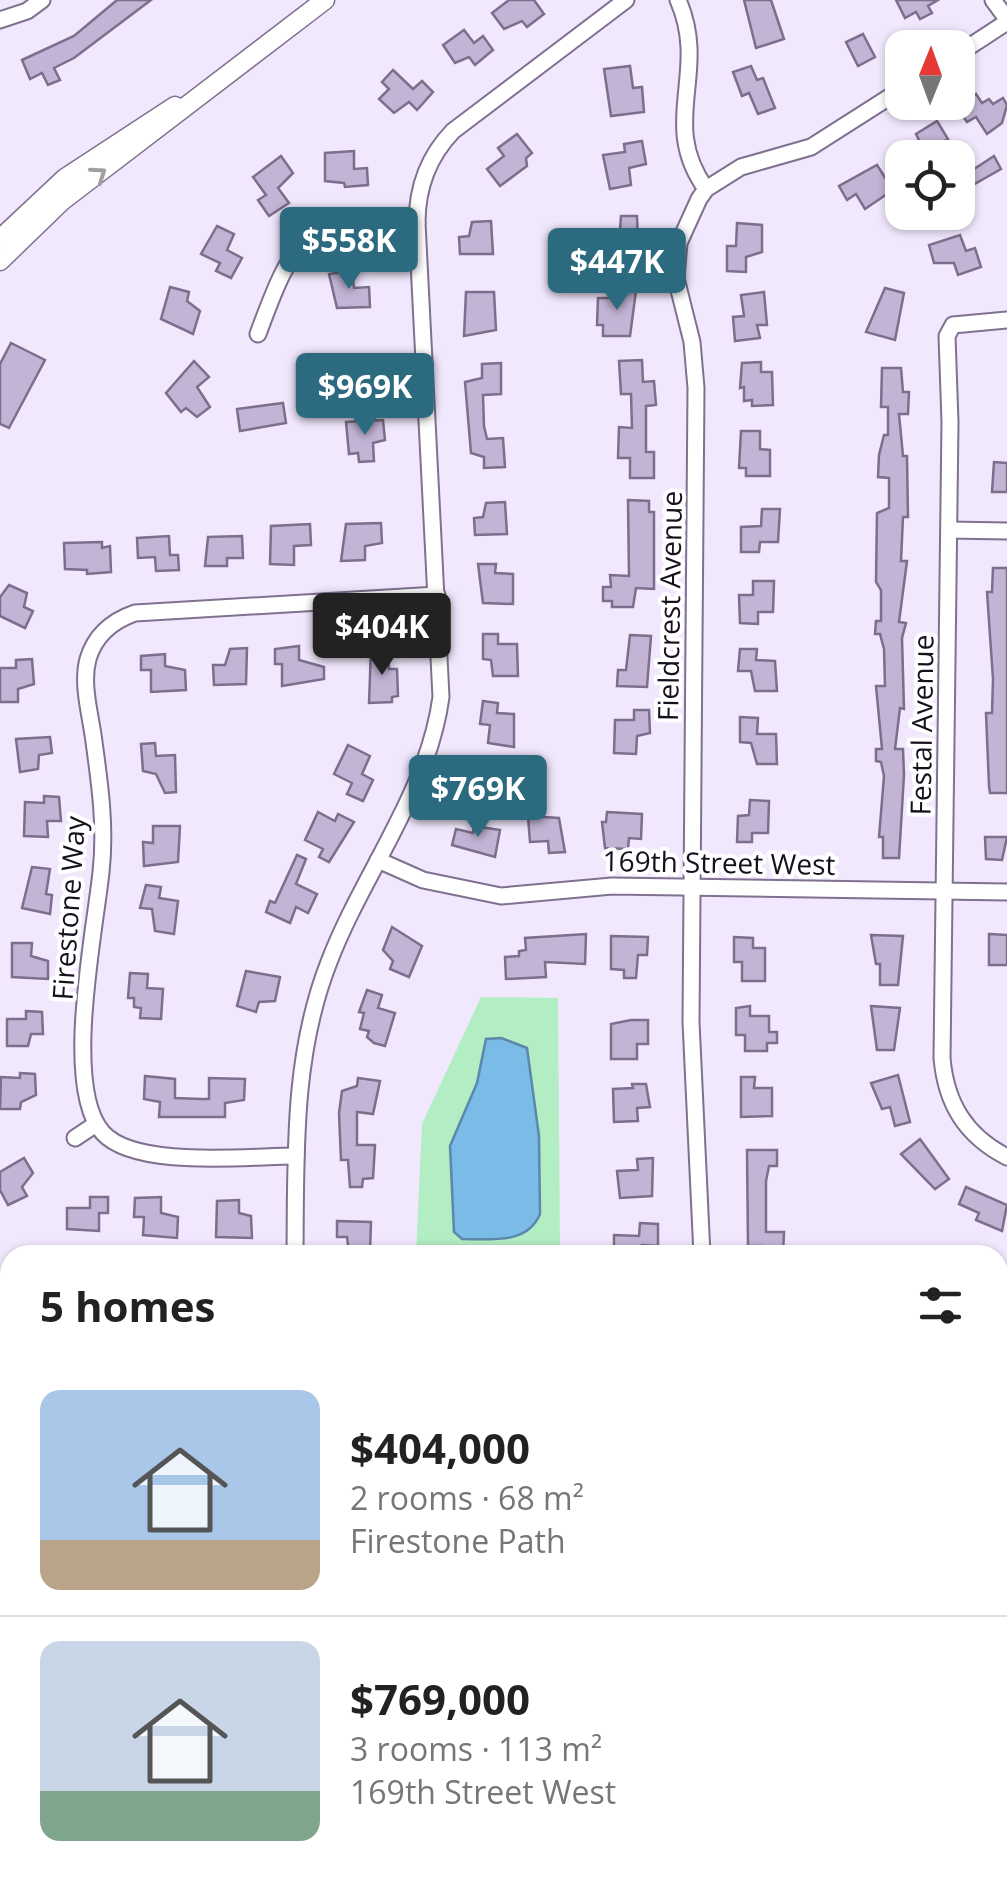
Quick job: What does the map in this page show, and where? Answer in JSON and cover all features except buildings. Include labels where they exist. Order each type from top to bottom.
[{"type":"street","points":[[0,20],[26,11],[42,0]]},
{"type":"street","points":[[0,261],[62,201],[325,0]]},
{"type":"street","points":[[294,1245],[300,1077],[311,1020],[328,964],[420,774],[437,723],[441,672],[417,223],[423,179],[443,142],[626,0]]},
{"type":"street","points":[[678,0],[691,60],[682,118],[684,150],[706,189],[741,167],[811,147],[885,100]]},
{"type":"street","points":[[975,43],[1007,21],[993,0]]},
{"type":"street","points":[[0,239],[36,202],[94,155],[214,83]]},
{"type":"street","name":"Fieldcrest Avenue","points":[[701,1245],[692,1082],[696,388],[692,342],[676,278],[679,243],[706,189]]},
{"type":"street","points":[[258,334],[284,264],[314,234],[343,226],[417,223]]},
{"type":"street","name":"Festal Avenue","points":[[1007,320],[965,321],[953,325],[947,336],[949,530],[944,891],[944,1079],[965,1124],[1007,1157]]},
{"type":"street","points":[[949,530],[1007,531]]},
{"type":"street","name":"Firestone Way","points":[[96,1124],[84,1094],[84,1041],[103,824],[86,671],[91,632],[119,618],[148,611],[437,596]]},
{"type":"street","name":"169th Street West","points":[[378,860],[423,880],[501,896],[587,887],[1007,892]]},
{"type":"street","points":[[75,1138],[96,1124],[120,1146],[152,1155],[296,1156]]},
{"type":"green space","points":[[481,997],[558,998],[560,1245],[416,1245],[422,1124]],"holes":[[[501,1038],[527,1049],[517,1237],[463,1239],[454,1232],[450,1146],[485,1059]]]},
{"type":"water","points":[[501,1038],[527,1048],[539,1136],[540,1214],[534,1224],[517,1236],[462,1239],[454,1232],[450,1146],[477,1083],[486,1039]]}]
